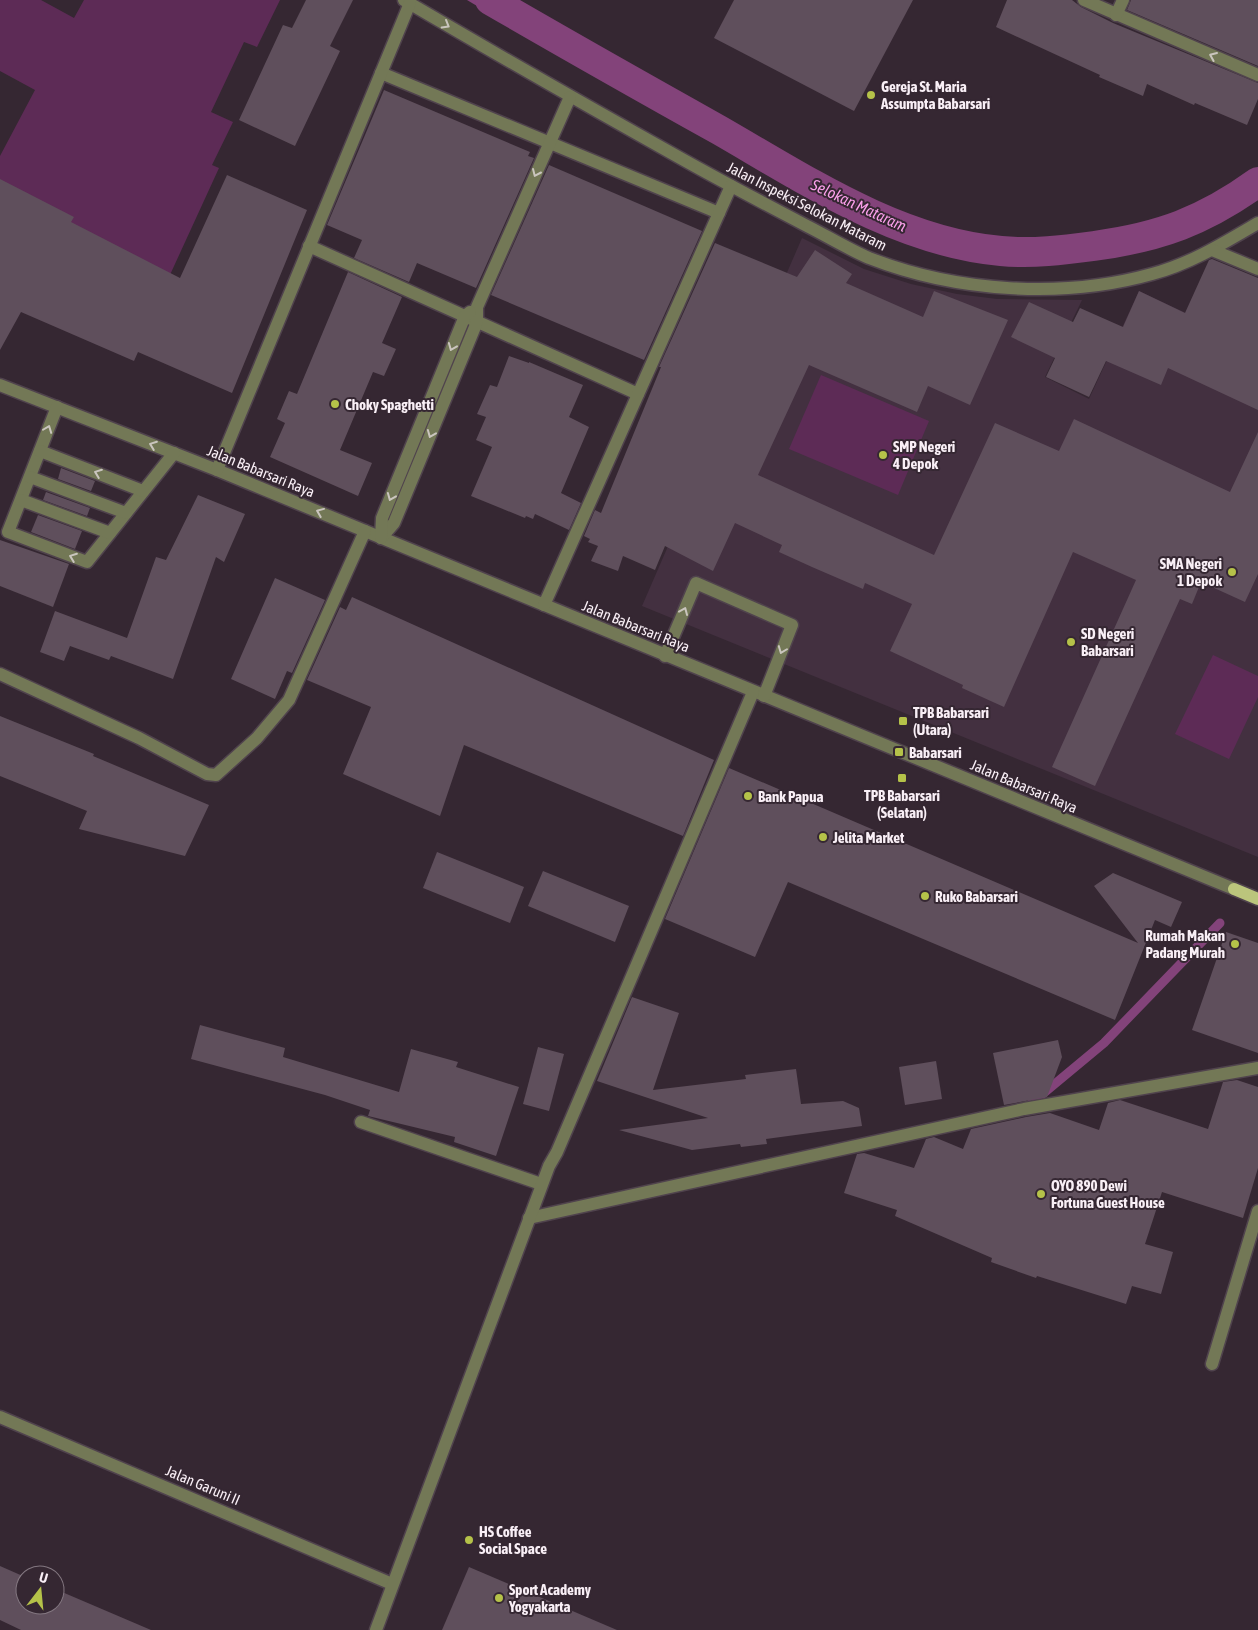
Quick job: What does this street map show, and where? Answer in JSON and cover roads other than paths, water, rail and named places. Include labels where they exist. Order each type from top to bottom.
[{"type":"main road","name":"Jalan Babarsari Raya","points":[[1234,889],[1258,899]]},
{"type":"street","points":[[1084,0],[1258,75]]},
{"type":"street","points":[[1116,15],[1123,0]]},
{"type":"street","points":[[217,470],[381,73],[407,2]]},
{"type":"street","name":"Jalan Inspeksi Selokan Mataram","points":[[407,2],[570,97],[731,186],[866,257],[897,268],[964,282],[1031,288],[1116,282],[1154,274],[1212,250],[1258,223]]},
{"type":"street","points":[[381,73],[719,213]]},
{"type":"street","points":[[381,538],[382,518],[570,97]]},
{"type":"street","points":[[544,605],[731,186]]},
{"type":"street","points":[[310,246],[638,394]]},
{"type":"street","points":[[1212,250],[1258,269]]},
{"type":"street","name":"Jalan Babarsari Raya","points":[[0,385],[217,470],[1234,889]]},
{"type":"street","points":[[57,407],[8,532],[87,562],[174,453]]},
{"type":"street","points":[[40,451],[143,490]]},
{"type":"street","points":[[30,477],[126,512]]},
{"type":"street","points":[[21,500],[110,533]]},
{"type":"street","points":[[0,674],[147,742],[207,774],[216,775],[256,738],[289,700],[365,531]]},
{"type":"street","points":[[376,1630],[392,1584],[440,1464],[548,1166],[557,1152],[758,694],[792,625],[696,583],[665,656]]},
{"type":"street","points":[[529,1218],[1024,1110],[1258,1068]]},
{"type":"street","points":[[361,1122],[541,1184]]},
{"type":"street","points":[[1212,1364],[1258,1211]]},
{"type":"street","name":"Jalan Garuni II","points":[[0,1417],[392,1584]]},
{"type":"waterway","name":"Selokan Mataram","points":[[490,0],[819,188],[889,222],[963,245],[1001,251],[1036,252],[1094,246],[1140,238],[1200,217],[1238,196],[1258,182]]},
{"type":"waterway","points":[[1027,1107],[1104,1043],[1220,923]]},
{"type":"place","name":"Gereja St. Maria Assumpta Babarsari","points":[[871,95]]},
{"type":"place","name":"Choky Spaghetti","points":[[335,404]]},
{"type":"place","name":"SMP Negeri 4 Depok","points":[[883,455]]},
{"type":"place","name":"SMA Negeri 1 Depok","points":[[1232,572]]},
{"type":"place","name":"SD Negeri Babarsari","points":[[1071,642]]},
{"type":"place","name":"TPB Babarsari (Utara)","points":[[903,721]]},
{"type":"place","name":"Babarsari","points":[[899,752]]},
{"type":"place","name":"TPB Babarsari (Selatan)","points":[[902,778]]},
{"type":"place","name":"Bank Papua","points":[[748,796]]},
{"type":"place","name":"Jelita Market","points":[[823,837]]},
{"type":"place","name":"Ruko Babarsari","points":[[925,896]]},
{"type":"place","name":"Rumah Makan Padang Murah","points":[[1235,944]]},
{"type":"place","name":"OYO 890 Dewi Fortuna Guest House","points":[[1041,1194]]},
{"type":"place","name":"HS Coffee Social Space","points":[[469,1540]]},
{"type":"place","name":"Sport Academy Yogyakarta","points":[[499,1598]]}]
